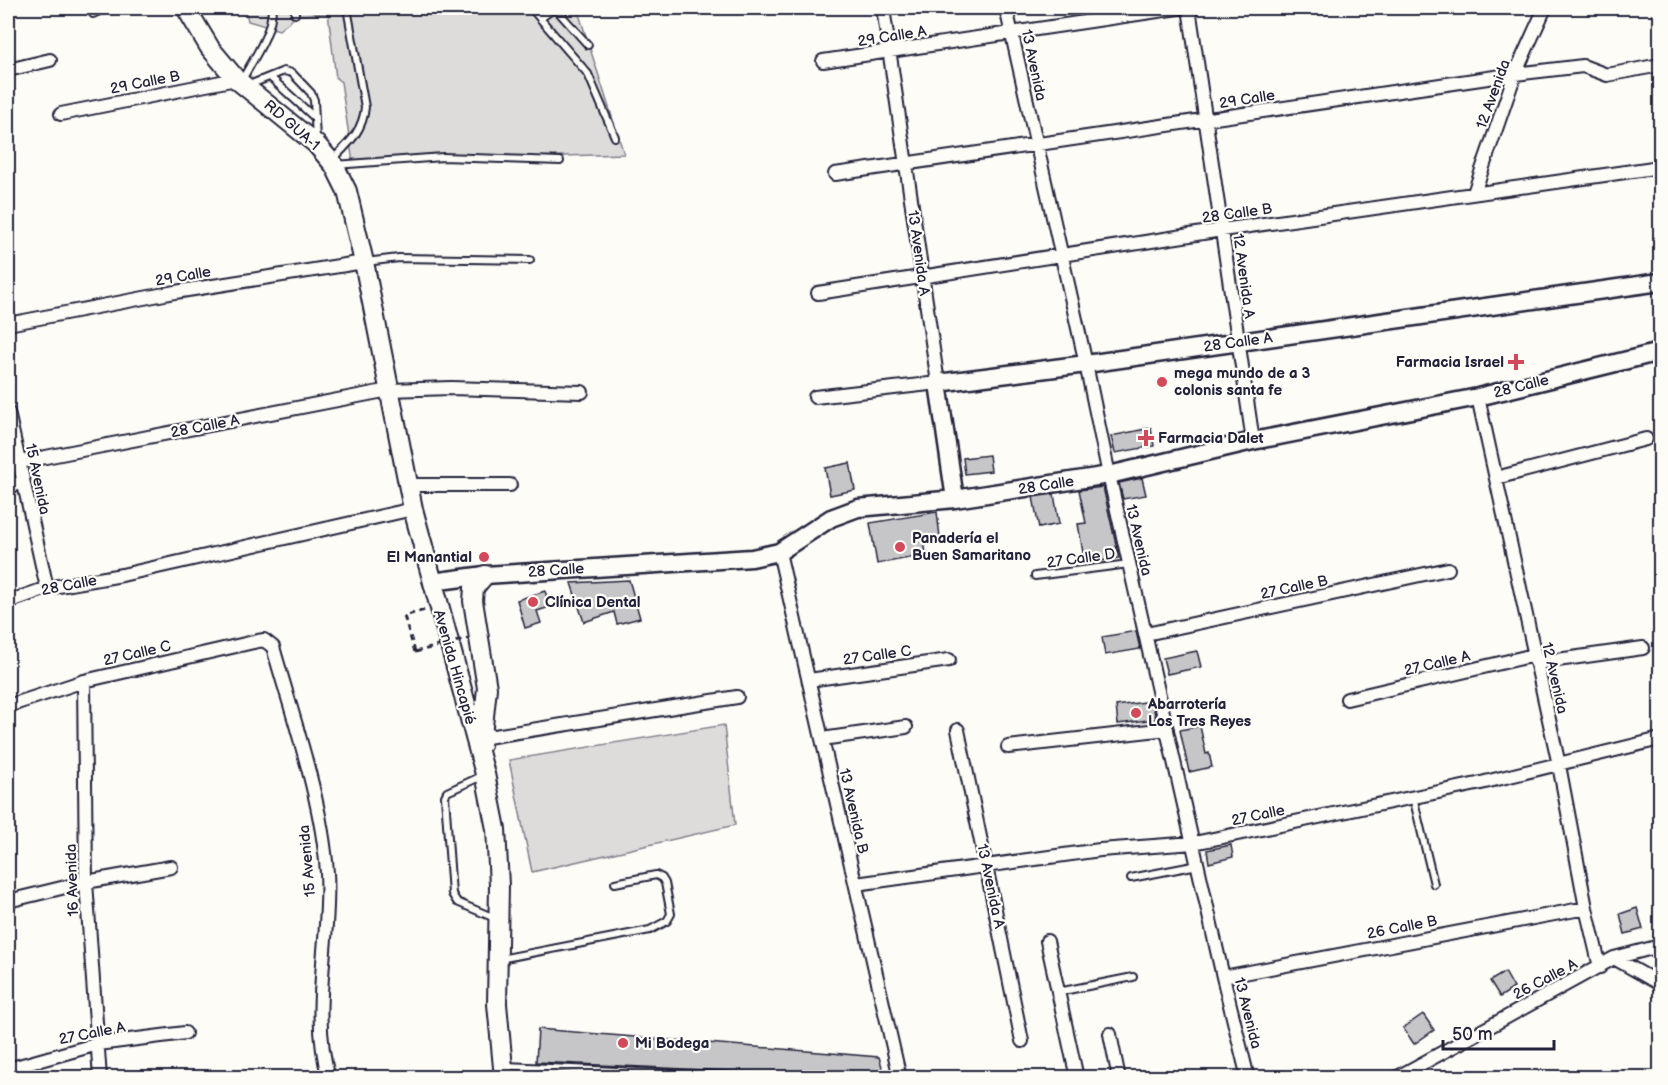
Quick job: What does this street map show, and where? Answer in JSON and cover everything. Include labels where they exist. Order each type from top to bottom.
[{"type":"main road","name":"RD GUA-1","points":[[186,8],[210,48],[241,82],[316,144],[332,163],[347,191],[364,262]]},
{"type":"main road","name":"Avenida Hincapié","points":[[364,262],[413,509],[484,772],[496,829],[499,885],[497,1004],[503,1072]]},
{"type":"main road","name":"28 Calle A","points":[[938,383],[1660,282]]},
{"type":"main road","name":"28 Calle","points":[[432,582],[485,574],[753,558],[779,552],[841,513],[858,508],[956,499],[1109,475],[1253,441],[1478,397],[1660,352]]},
{"type":"main road","name":"13 Avenida A","points":[[938,383],[956,499]]},
{"type":"main road","points":[[484,772],[481,738],[487,688],[472,601],[474,588],[485,574]]},
{"type":"street","name":"13 Avenida A","points":[[883,8],[938,383]]},
{"type":"street","name":"13 Avenida","points":[[1006,8],[1129,564],[1248,1077]]},
{"type":"street","name":"29 Calle A","points":[[824,61],[1178,8]]},
{"type":"street","name":"12 Avenida A","points":[[1189,8],[1253,441]]},
{"type":"street","name":"12 Avenida","points":[[1474,193],[1515,74],[1545,8]]},
{"type":"street","points":[[8,70],[50,60]]},
{"type":"street","name":"29 Calle","points":[[835,174],[1515,74],[1583,66],[1607,75],[1660,64]]},
{"type":"street","name":"29 Calle B","points":[[61,114],[241,82]]},
{"type":"street","name":"28 Calle B","points":[[818,293],[1222,230],[1660,168]]},
{"type":"street","name":"29 Calle","points":[[8,324],[176,292],[364,262]]},
{"type":"street","name":"28 Calle A","points":[[815,397],[938,383]]},
{"type":"street","name":"28 Calle A","points":[[20,462],[389,390],[451,388],[582,392]]},
{"type":"street","name":"12 Avenida","points":[[1478,397],[1559,765],[1586,908],[1600,967]]},
{"type":"street","name":"15 Avenida","points":[[8,412],[47,588]]},
{"type":"street","points":[[1496,478],[1646,439]]},
{"type":"street","points":[[8,487],[23,482]]},
{"type":"street","points":[[408,485],[510,485]]},
{"type":"street","name":"28 Calle","points":[[8,602],[47,588],[122,575],[413,509]]},
{"type":"street","name":"13 Avenida B","points":[[779,552],[900,1077]]},
{"type":"street","name":"27 Calle B","points":[[1146,634],[1448,569]]},
{"type":"street","name":"27 Calle C","points":[[8,706],[84,681],[258,641],[264,640],[273,647]]},
{"type":"street","name":"15 Avenida","points":[[273,647],[323,837],[327,876],[321,974],[322,1056],[329,1077]]},
{"type":"street","name":"27 Calle A","points":[[1347,699],[1535,659],[1643,648]]},
{"type":"street","name":"27 Calle C","points":[[809,680],[949,660]]},
{"type":"street","name":"16 Avenida","points":[[84,681],[86,882],[100,1077]]},
{"type":"street","points":[[481,738],[737,698]]},
{"type":"street","points":[[822,739],[906,727]]},
{"type":"street","points":[[1008,747],[1167,729]]},
{"type":"street","name":"13 Avenida A","points":[[958,730],[1022,1041]]},
{"type":"street","name":"27 Calle","points":[[856,884],[1100,850],[1194,843],[1559,765],[1660,739]]},
{"type":"street","points":[[8,901],[86,882],[171,867]]},
{"type":"street","name":"26 Calle B","points":[[1223,977],[1586,908]]},
{"type":"street","points":[[1047,941],[1077,1077]]},
{"type":"street","name":"26 Calle A","points":[[1396,1077],[1614,958],[1660,946]]},
{"type":"street","points":[[1614,958],[1660,984]]},
{"type":"street","name":"27 Calle A","points":[[8,1069],[98,1044],[184,1033]]},
{"type":"street","points":[[1110,1034],[1119,1077]]},
{"type":"lane","points":[[93,14],[106,8]]},
{"type":"lane","points":[[241,82],[270,25],[272,8]]},
{"type":"lane","points":[[332,163],[356,136],[364,118],[365,107],[346,8]]},
{"type":"lane","points":[[531,8],[588,75],[615,137]]},
{"type":"lane","points":[[541,18],[554,8],[588,45]]},
{"type":"lane","points":[[241,82],[270,77],[284,71],[292,73],[311,93],[314,100],[316,144]]},
{"type":"lane","points":[[270,77],[315,118]]},
{"type":"lane","points":[[332,163],[443,157],[560,161]]},
{"type":"lane","points":[[364,262],[399,258],[530,260]]},
{"type":"lane","name":"27 Calle D","points":[[1035,576],[1129,564]]},
{"type":"lane","points":[[484,772],[447,792],[445,796],[452,894],[457,902],[498,920]]},
{"type":"lane","points":[[1413,797],[1434,884]]},
{"type":"lane","points":[[1131,879],[1199,865]]},
{"type":"lane","points":[[497,960],[650,930],[667,921],[671,914],[662,878],[656,875],[615,883]]},
{"type":"lane","points":[[1059,992],[1133,977]]},
{"type":"lane","points":[[503,1072],[770,1077]]},
{"type":"path","points":[[438,606],[404,616],[415,652],[469,638]]},
{"type":"shaded area","points":[[245,8],[577,8],[624,154],[353,163],[341,82],[336,78],[328,13],[298,15],[279,30],[248,21]]},
{"type":"shaded area","points":[[724,725],[735,825],[532,872],[509,760]]},
{"type":"building","points":[[1151,428],[1154,446],[1115,453],[1111,436]]},
{"type":"building","points":[[989,455],[991,471],[965,474],[963,458]]},
{"type":"building","points":[[850,463],[855,490],[830,495],[825,468]]},
{"type":"building","points":[[1142,478],[1146,495],[1123,499],[1119,483]]},
{"type":"building","points":[[1103,487],[1119,558],[1085,564],[1078,524],[1086,523],[1079,490]]},
{"type":"building","points":[[1054,494],[1059,524],[1039,528],[1033,497]]},
{"type":"building","name":"Panadería el Buen Samaritano","points":[[937,512],[940,537],[924,539],[926,555],[877,564],[870,523]]},
{"type":"building","points":[[629,580],[640,618],[617,624],[614,612],[584,622],[571,583]]},
{"type":"building","name":"Clínica Dental","points":[[545,591],[550,607],[537,611],[541,623],[525,628],[517,600]]},
{"type":"building","points":[[1136,631],[1140,649],[1105,655],[1102,637]]},
{"type":"building","points":[[1197,651],[1201,667],[1167,674],[1163,658]]},
{"type":"building","name":"Abarrotería Los Tres Reyes","points":[[1152,701],[1156,719],[1118,724],[1116,706]]},
{"type":"building","points":[[1200,726],[1206,754],[1209,753],[1212,767],[1189,772],[1180,730]]},
{"type":"building","points":[[1231,845],[1233,857],[1209,863],[1207,850]]},
{"type":"building","points":[[1637,908],[1643,929],[1625,934],[1620,914]]},
{"type":"building","points":[[1505,972],[1514,988],[1500,997],[1490,981]]},
{"type":"building","points":[[1423,1014],[1434,1030],[1414,1044],[1403,1028]]},
{"type":"building","name":"Mi Bodega","points":[[538,1029],[879,1057],[885,1077],[775,1077],[770,1073],[536,1062]]},
{"type":"building","points":[[536,1073],[643,1077],[536,1077]]},
{"type":"place","name":"Farmacia Israel","points":[[1516,362]]},
{"type":"place","name":"mega mundo de a 3 colonis santa fe","points":[[1162,382]]},
{"type":"place","name":"Farmacia Dalet","points":[[1146,438]]},
{"type":"place","name":"Panadería el Buen Samaritano","points":[[900,547]]},
{"type":"place","name":"El Manantial","points":[[484,557]]},
{"type":"place","name":"Clínica Dental","points":[[533,602]]},
{"type":"place","name":"Abarrotería Los Tres Reyes","points":[[1136,713]]},
{"type":"place","name":"Mi Bodega","points":[[623,1043]]}]
